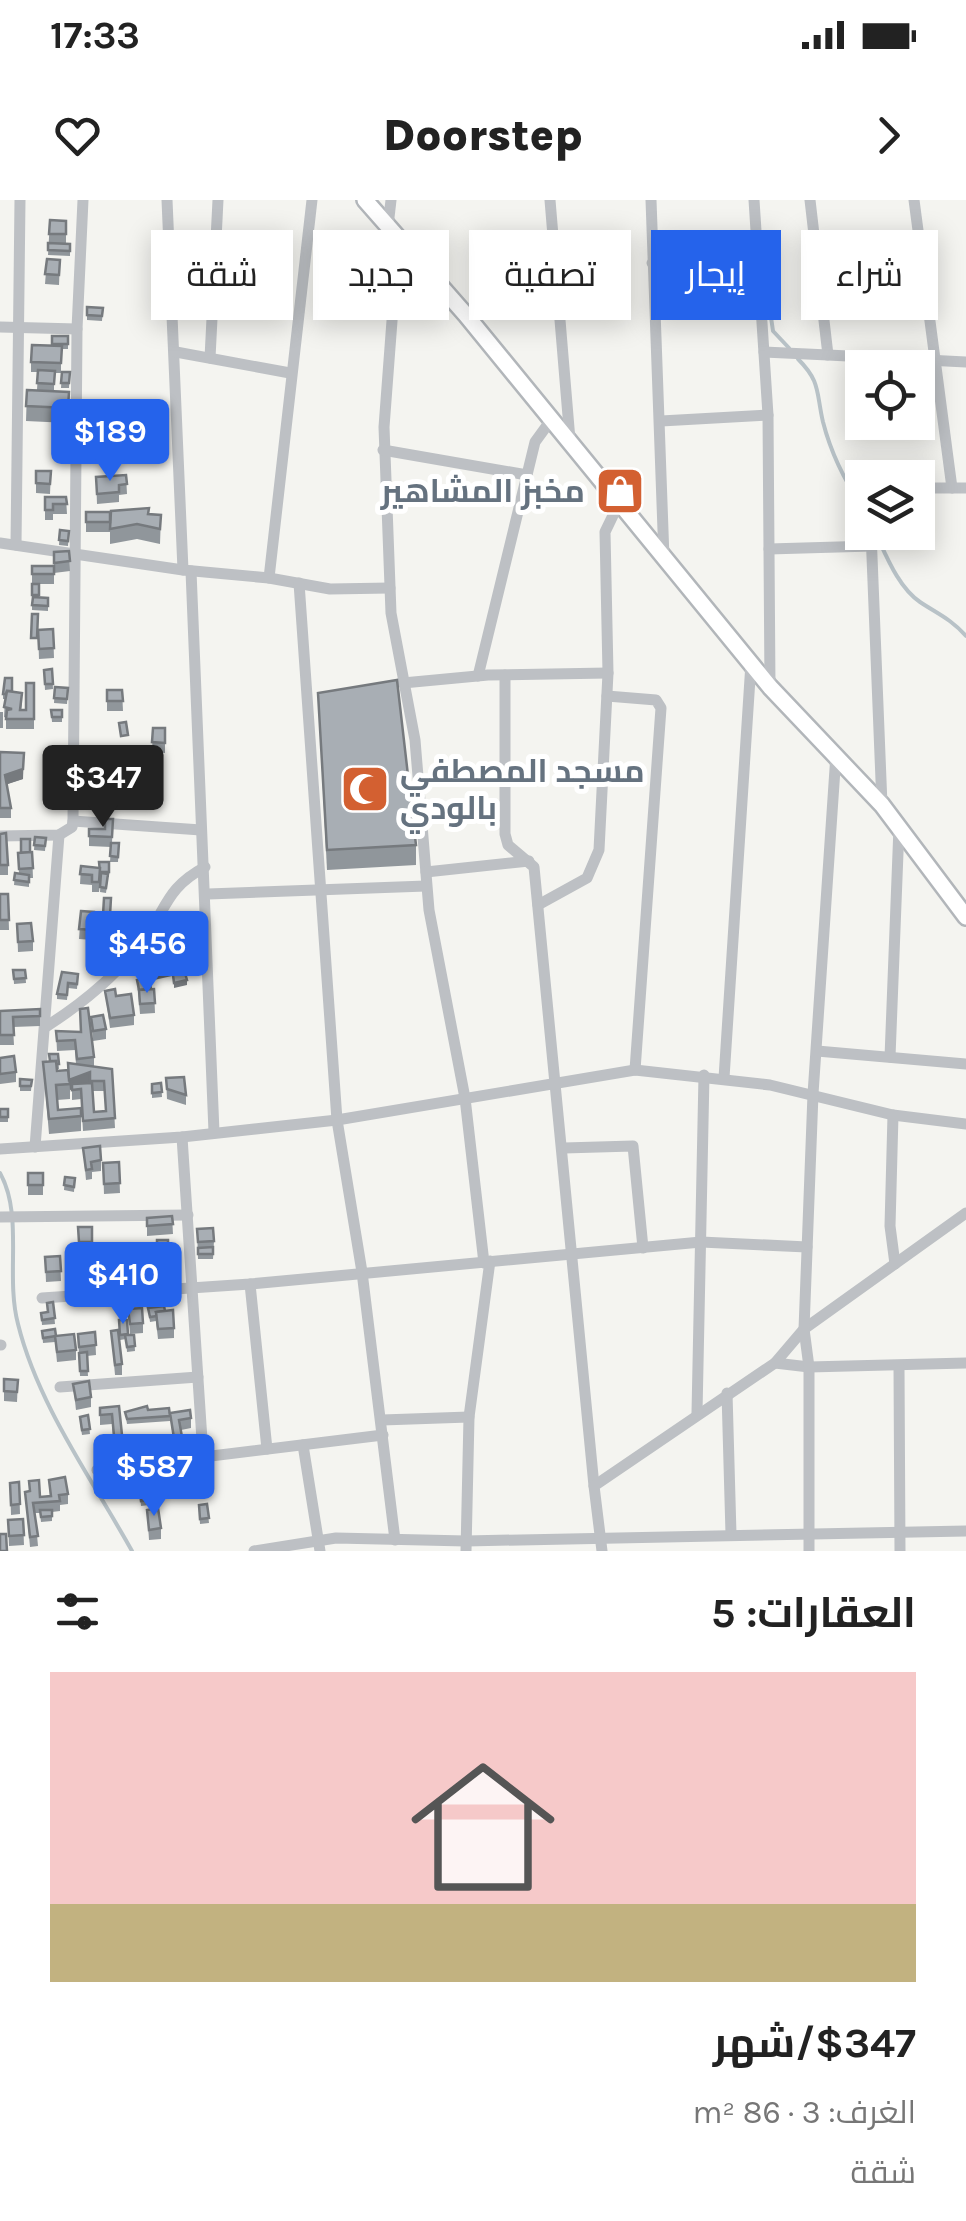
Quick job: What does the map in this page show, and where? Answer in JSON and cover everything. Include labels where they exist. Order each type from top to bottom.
[{"type":"street","points":[[16,545],[20,200]]},
{"type":"street","points":[[0,836],[59,835],[72,828],[73,821],[77,329],[83,200]]},
{"type":"street","points":[[166,200],[201,830],[208,894],[214,1132]]},
{"type":"street","points":[[210,358],[218,200]]},
{"type":"street","points":[[269,578],[312,200]]},
{"type":"street","points":[[365,200],[392,230]]},
{"type":"street","points":[[388,226],[391,200]]},
{"type":"street","points":[[550,200],[570,443]]},
{"type":"street","points":[[651,200],[651,230]]},
{"type":"street","points":[[754,200],[756,230]]},
{"type":"street","points":[[810,200],[828,355]]},
{"type":"street","points":[[914,200],[933,350]]},
{"type":"street","points":[[449,298],[770,687],[882,805],[966,917]]},
{"type":"street","points":[[392,320],[383,450],[390,588],[403,683],[416,740],[426,886],[465,1098],[487,1262],[468,1417],[466,1546]]},
{"type":"street","points":[[655,320],[664,558]]},
{"type":"street","points":[[762,320],[768,415],[770,687]]},
{"type":"street","points":[[0,327],[77,329]]},
{"type":"street","points":[[176,352],[290,372]]},
{"type":"street","points":[[764,352],[845,356]]},
{"type":"street","points":[[959,488],[935,362],[966,362]]},
{"type":"street","points":[[661,422],[768,415]]},
{"type":"street","points":[[478,676],[535,442],[551,420]]},
{"type":"street","points":[[383,450],[527,475]]},
{"type":"street","points":[[538,906],[579,884],[592,872],[599,850],[608,674],[604,532],[619,503]]},
{"type":"street","points":[[769,549],[845,542]]},
{"type":"street","points":[[0,543],[330,589],[390,588]]},
{"type":"street","points":[[871,550],[882,805]]},
{"type":"street","points":[[299,583],[337,1120],[362,1272],[395,1540]]},
{"type":"street","points":[[724,1078],[750,662]]},
{"type":"street","points":[[403,683],[478,676],[608,674]]},
{"type":"street","points":[[506,675],[506,834],[508,845],[534,867],[601,1544]]},
{"type":"street","points":[[607,696],[656,700],[661,708],[636,1070]]},
{"type":"street","points":[[809,1551],[809,1368],[804,1328],[813,1094],[836,754]]},
{"type":"street","points":[[73,821],[201,830]]},
{"type":"street","points":[[890,1057],[900,827]]},
{"type":"street","points":[[35,1146],[59,835]]},
{"type":"street","points":[[426,872],[529,861]]},
{"type":"street","points":[[47,1026],[110,978],[144,940],[174,888],[205,867]]},
{"type":"street","points":[[208,894],[426,886]]},
{"type":"street","points":[[817,1051],[966,1064]]},
{"type":"street","points":[[0,1150],[182,1138],[337,1120],[636,1070],[724,1078],[813,1094],[893,1115],[966,1124]]},
{"type":"street","points":[[697,1413],[704,1076]]},
{"type":"street","points":[[893,1115],[890,1226],[895,1264]]},
{"type":"street","points":[[182,1138],[204,1456]]},
{"type":"street","points":[[564,1148],[633,1146],[643,1248]]},
{"type":"street","points":[[594,1486],[774,1362],[804,1328],[966,1213]]},
{"type":"street","points":[[0,1217],[188,1215]]},
{"type":"street","points":[[42,1298],[250,1284],[701,1242],[808,1247]]},
{"type":"street","points":[[250,1284],[267,1449]]},
{"type":"street","points":[[774,1362],[809,1368],[966,1363]]},
{"type":"street","points":[[899,1367],[900,1551]]},
{"type":"street","points":[[60,1387],[198,1376]]},
{"type":"street","points":[[727,1393],[731,1534]]},
{"type":"street","points":[[382,1420],[468,1417]]},
{"type":"street","points":[[97,1470],[383,1435]]},
{"type":"street","points":[[303,1445],[319,1546]]},
{"type":"street","points":[[254,1551],[395,1540],[513,1546],[601,1544],[715,1534],[966,1531]]},
{"type":"street","points":[[715,1534],[716,1551]]},
{"type":"building","points":[[50,220],[66,221],[66,234],[49,234]]},
{"type":"building","points":[[48,243],[70,244],[70,251],[48,250]]},
{"type":"building","points":[[47,259],[60,260],[59,275],[45,274]]},
{"type":"building","points":[[87,307],[103,308],[102,316],[87,315]]},
{"type":"building","points":[[52,336],[68,336],[68,344],[52,344]]},
{"type":"building","points":[[32,345],[62,346],[61,363],[31,362]]},
{"type":"building","points":[[38,370],[55,371],[54,384],[37,383]]},
{"type":"building","points":[[62,372],[70,372],[69,383],[61,383]]},
{"type":"building","points":[[27,390],[69,392],[68,408],[26,406]]},
{"type":"building","points":[[94,437],[95,446],[84,447],[83,438]]},
{"type":"building","points":[[36,471],[51,471],[50,484],[36,483]]},
{"type":"building","points":[[126,475],[127,484],[119,485],[119,492],[97,494],[96,477]]},
{"type":"building","points":[[45,497],[66,497],[67,504],[53,504],[53,510],[45,510]]},
{"type":"building","points":[[149,508],[148,514],[161,515],[160,529],[137,524],[110,529],[111,511]]},
{"type":"building","points":[[86,512],[110,512],[110,522],[86,522]]},
{"type":"building","points":[[60,530],[69,531],[68,541],[59,540]]},
{"type":"building","points":[[69,551],[70,561],[54,563],[54,552]]},
{"type":"building","points":[[32,566],[54,566],[54,574],[32,574]]},
{"type":"building","points":[[32,584],[39,584],[39,595],[32,595]]},
{"type":"building","points":[[33,597],[48,598],[48,606],[32,605]]},
{"type":"building","points":[[32,614],[38,614],[37,638],[31,638]]},
{"type":"building","points":[[53,629],[54,648],[39,649],[38,630]]},
{"type":"building","points":[[52,669],[53,684],[45,684],[44,670]]},
{"type":"building","points":[[5,678],[12,678],[12,691],[3,694]]},
{"type":"building","name":"مسجد المصطفي بالودي","points":[[397,680],[416,845],[327,850],[318,693]]},
{"type":"building","points":[[26,683],[34,683],[34,719],[6,719],[7,710],[12,709],[4,707],[7,691],[22,693],[20,710],[26,710]]},
{"type":"building","points":[[55,687],[68,688],[67,699],[54,698]]},
{"type":"building","points":[[107,690],[122,690],[123,701],[107,701]]},
{"type":"building","points":[[51,710],[62,710],[62,717],[52,717]]},
{"type":"building","points":[[126,722],[128,735],[121,736],[119,723]]},
{"type":"building","points":[[153,728],[165,728],[165,743],[152,742]]},
{"type":"building","points":[[105,749],[124,751],[122,773],[103,771]]},
{"type":"building","points":[[0,752],[24,753],[23,769],[5,775],[11,808],[0,808]]},
{"type":"building","points":[[105,819],[113,819],[112,837],[89,836],[89,829],[105,829]]},
{"type":"building","points":[[6,833],[8,865],[0,865],[0,834]]},
{"type":"building","points":[[35,837],[46,838],[45,846],[34,845]]},
{"type":"building","points":[[21,839],[30,839],[30,852],[21,853]]},
{"type":"building","points":[[111,843],[119,843],[118,857],[110,856]]},
{"type":"building","points":[[32,852],[33,868],[19,869],[18,853]]},
{"type":"building","points":[[99,862],[109,862],[109,872],[100,872]]},
{"type":"building","points":[[81,866],[100,868],[99,882],[92,882],[92,875],[80,874]]},
{"type":"building","points":[[15,873],[29,875],[29,882],[14,880]]},
{"type":"building","points":[[101,873],[108,874],[106,888],[100,887]]},
{"type":"building","points":[[0,894],[8,894],[9,920],[0,920]]},
{"type":"building","points":[[104,898],[111,898],[110,915],[103,915]]},
{"type":"building","points":[[81,911],[94,912],[93,930],[79,929]]},
{"type":"building","points":[[31,923],[33,941],[18,942],[17,924]]},
{"type":"building","points":[[182,940],[182,949],[168,950],[167,942]]},
{"type":"building","points":[[159,954],[161,961],[170,959],[172,966],[154,970],[151,956]]},
{"type":"building","points":[[13,970],[25,970],[26,978],[14,979]]},
{"type":"building","points":[[62,972],[78,974],[77,984],[68,983],[67,995],[57,994]]},
{"type":"building","points":[[185,973],[187,980],[174,983],[173,975]]},
{"type":"building","points":[[149,978],[151,989],[139,990],[137,980]]},
{"type":"building","points":[[115,989],[116,996],[131,994],[134,1015],[110,1018],[105,991]]},
{"type":"building","points":[[154,989],[155,1003],[140,1004],[139,990]]},
{"type":"building","points":[[88,1008],[94,1057],[77,1059],[75,1040],[57,1041],[56,1031],[81,1032],[80,1009]]},
{"type":"building","points":[[40,1009],[40,1016],[13,1017],[14,1035],[0,1035],[0,1011]]},
{"type":"building","points":[[103,1015],[106,1029],[93,1031],[91,1017]]},
{"type":"building","points":[[49,1054],[58,1054],[59,1064],[50,1061]]},
{"type":"building","points":[[14,1056],[16,1072],[0,1074],[0,1058]]},
{"type":"building","points":[[56,1061],[57,1071],[68,1070],[70,1084],[56,1085],[58,1110],[81,1108],[81,1116],[49,1119],[43,1062]]},
{"type":"building","points":[[68,1063],[112,1069],[115,1118],[83,1121],[81,1089],[72,1090],[72,1084],[92,1083],[94,1112],[106,1111],[104,1081],[90,1081],[90,1072],[69,1080]]},
{"type":"building","points":[[184,1077],[186,1095],[167,1089],[166,1078]]},
{"type":"building","points":[[20,1079],[32,1080],[31,1086],[20,1086]]},
{"type":"building","points":[[161,1083],[162,1092],[152,1093],[152,1084]]},
{"type":"building","points":[[0,1109],[8,1109],[8,1117],[0,1117]]},
{"type":"building","points":[[100,1146],[101,1160],[91,1162],[92,1169],[86,1170],[83,1148]]},
{"type":"building","points":[[119,1162],[120,1183],[104,1184],[103,1163]]},
{"type":"building","points":[[28,1173],[43,1173],[43,1185],[28,1185]]},
{"type":"building","points":[[65,1177],[75,1178],[74,1187],[64,1185]]},
{"type":"building","points":[[172,1216],[173,1224],[147,1226],[147,1218]]},
{"type":"building","points":[[78,1227],[92,1227],[92,1242],[79,1242]]},
{"type":"building","points":[[213,1228],[214,1241],[198,1242],[197,1229]]},
{"type":"building","points":[[157,1240],[168,1240],[168,1247],[157,1247]]},
{"type":"building","points":[[213,1247],[213,1254],[198,1254],[198,1248]]},
{"type":"building","points":[[60,1256],[61,1271],[46,1272],[45,1257]]},
{"type":"building","points":[[53,1302],[55,1318],[42,1320],[41,1313],[48,1312],[47,1303]]},
{"type":"building","points":[[164,1306],[165,1311],[150,1317],[148,1308]]},
{"type":"building","points":[[142,1308],[143,1323],[130,1324],[128,1309]]},
{"type":"building","points":[[173,1310],[174,1328],[158,1329],[156,1312]]},
{"type":"building","points":[[119,1320],[127,1320],[128,1334],[120,1335]]},
{"type":"building","points":[[55,1329],[56,1336],[43,1338],[42,1331]]},
{"type":"building","points":[[118,1330],[122,1364],[115,1365],[111,1331]]},
{"type":"building","points":[[95,1332],[96,1345],[79,1347],[78,1334]]},
{"type":"building","points":[[74,1334],[76,1350],[57,1352],[55,1336]]},
{"type":"building","points":[[125,1335],[134,1335],[135,1346],[127,1347]]},
{"type":"building","points":[[87,1352],[88,1371],[80,1371],[79,1353]]},
{"type":"building","points":[[4,1379],[18,1380],[17,1392],[4,1391]]},
{"type":"building","points":[[89,1381],[91,1397],[76,1400],[73,1384]]},
{"type":"building","points":[[119,1406],[122,1435],[114,1436],[112,1414],[100,1415],[100,1408]]},
{"type":"building","points":[[147,1406],[148,1410],[169,1408],[170,1416],[127,1419],[125,1412]]},
{"type":"building","points":[[190,1410],[191,1418],[179,1420],[182,1437],[174,1438],[170,1413]]},
{"type":"building","points":[[88,1415],[90,1429],[82,1430],[80,1417]]},
{"type":"building","points":[[65,1477],[68,1494],[59,1495],[60,1501],[33,1503],[38,1536],[30,1537],[25,1492],[30,1491],[29,1481],[39,1480],[40,1497],[51,1496],[49,1480]]},
{"type":"building","points":[[19,1482],[20,1504],[11,1505],[10,1483]]},
{"type":"building","points":[[147,1485],[149,1500],[141,1501],[139,1486]]},
{"type":"building","points":[[207,1504],[209,1518],[200,1519],[199,1505]]},
{"type":"building","points":[[158,1508],[161,1528],[149,1530],[147,1510]]},
{"type":"building","points":[[40,1510],[52,1510],[52,1516],[41,1517]]},
{"type":"building","points":[[23,1519],[24,1535],[9,1536],[8,1520]]},
{"type":"building","points":[[0,1534],[6,1534],[7,1551],[0,1551]]},
{"type":"waterway","points":[[771,320],[773,331],[789,348]]},
{"type":"waterway","points":[[798,359],[814,381],[830,445],[845,478]]},
{"type":"waterway","points":[[884,550],[912,596],[966,636]]},
{"type":"waterway","points":[[0,1173],[11,1208],[14,1305],[27,1354],[52,1412],[132,1551]]},
{"type":"place","name":"مخبز المشاهير","points":[[620,491]]},
{"type":"place","name":"مسجد المصطفي بالودي","points":[[365,789]]}]
